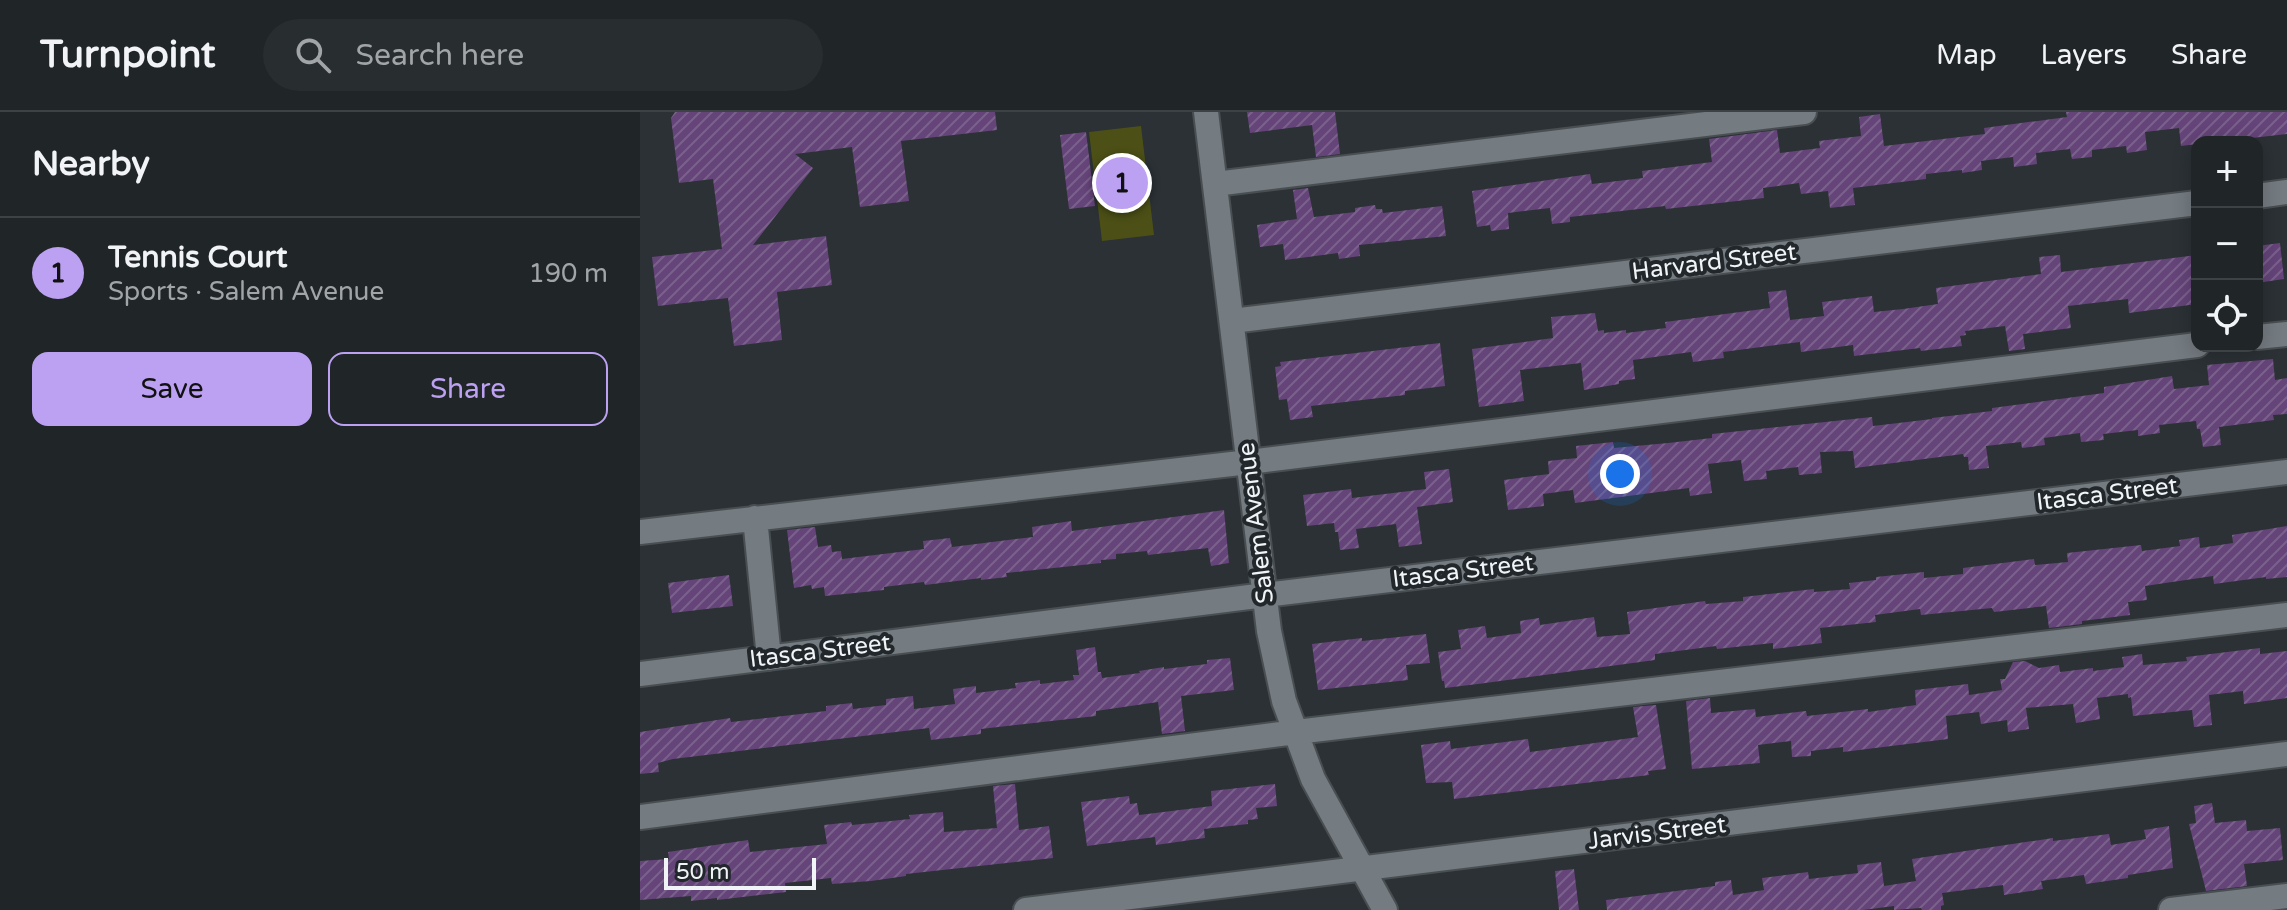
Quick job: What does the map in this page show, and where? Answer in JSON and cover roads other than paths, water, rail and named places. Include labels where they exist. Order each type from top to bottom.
[{"type":"street","name":"Salem Avenue","points":[[1206,112],[1269,631],[1284,701],[1313,779],[1385,910]]},
{"type":"street","points":[[1215,184],[1804,112]]},
{"type":"street","points":[[2263,195],[2287,192]]},
{"type":"street","name":"Harvard Street","points":[[1232,321],[2191,204]]},
{"type":"street","points":[[2263,336],[2287,334]]},
{"type":"street","points":[[640,532],[1249,462],[2191,346]]},
{"type":"street","name":"Itasca Street","points":[[640,674],[2287,472]]},
{"type":"street","points":[[755,518],[769,658]]},
{"type":"street","points":[[640,817],[1296,732],[2287,615]]},
{"type":"street","name":"Jarvis Street","points":[[1026,910],[2287,754]]},
{"type":"street","points":[[2171,910],[2287,896]]},
{"type":"place","name":"Tennis Court","points":[[1122,183]]}]
